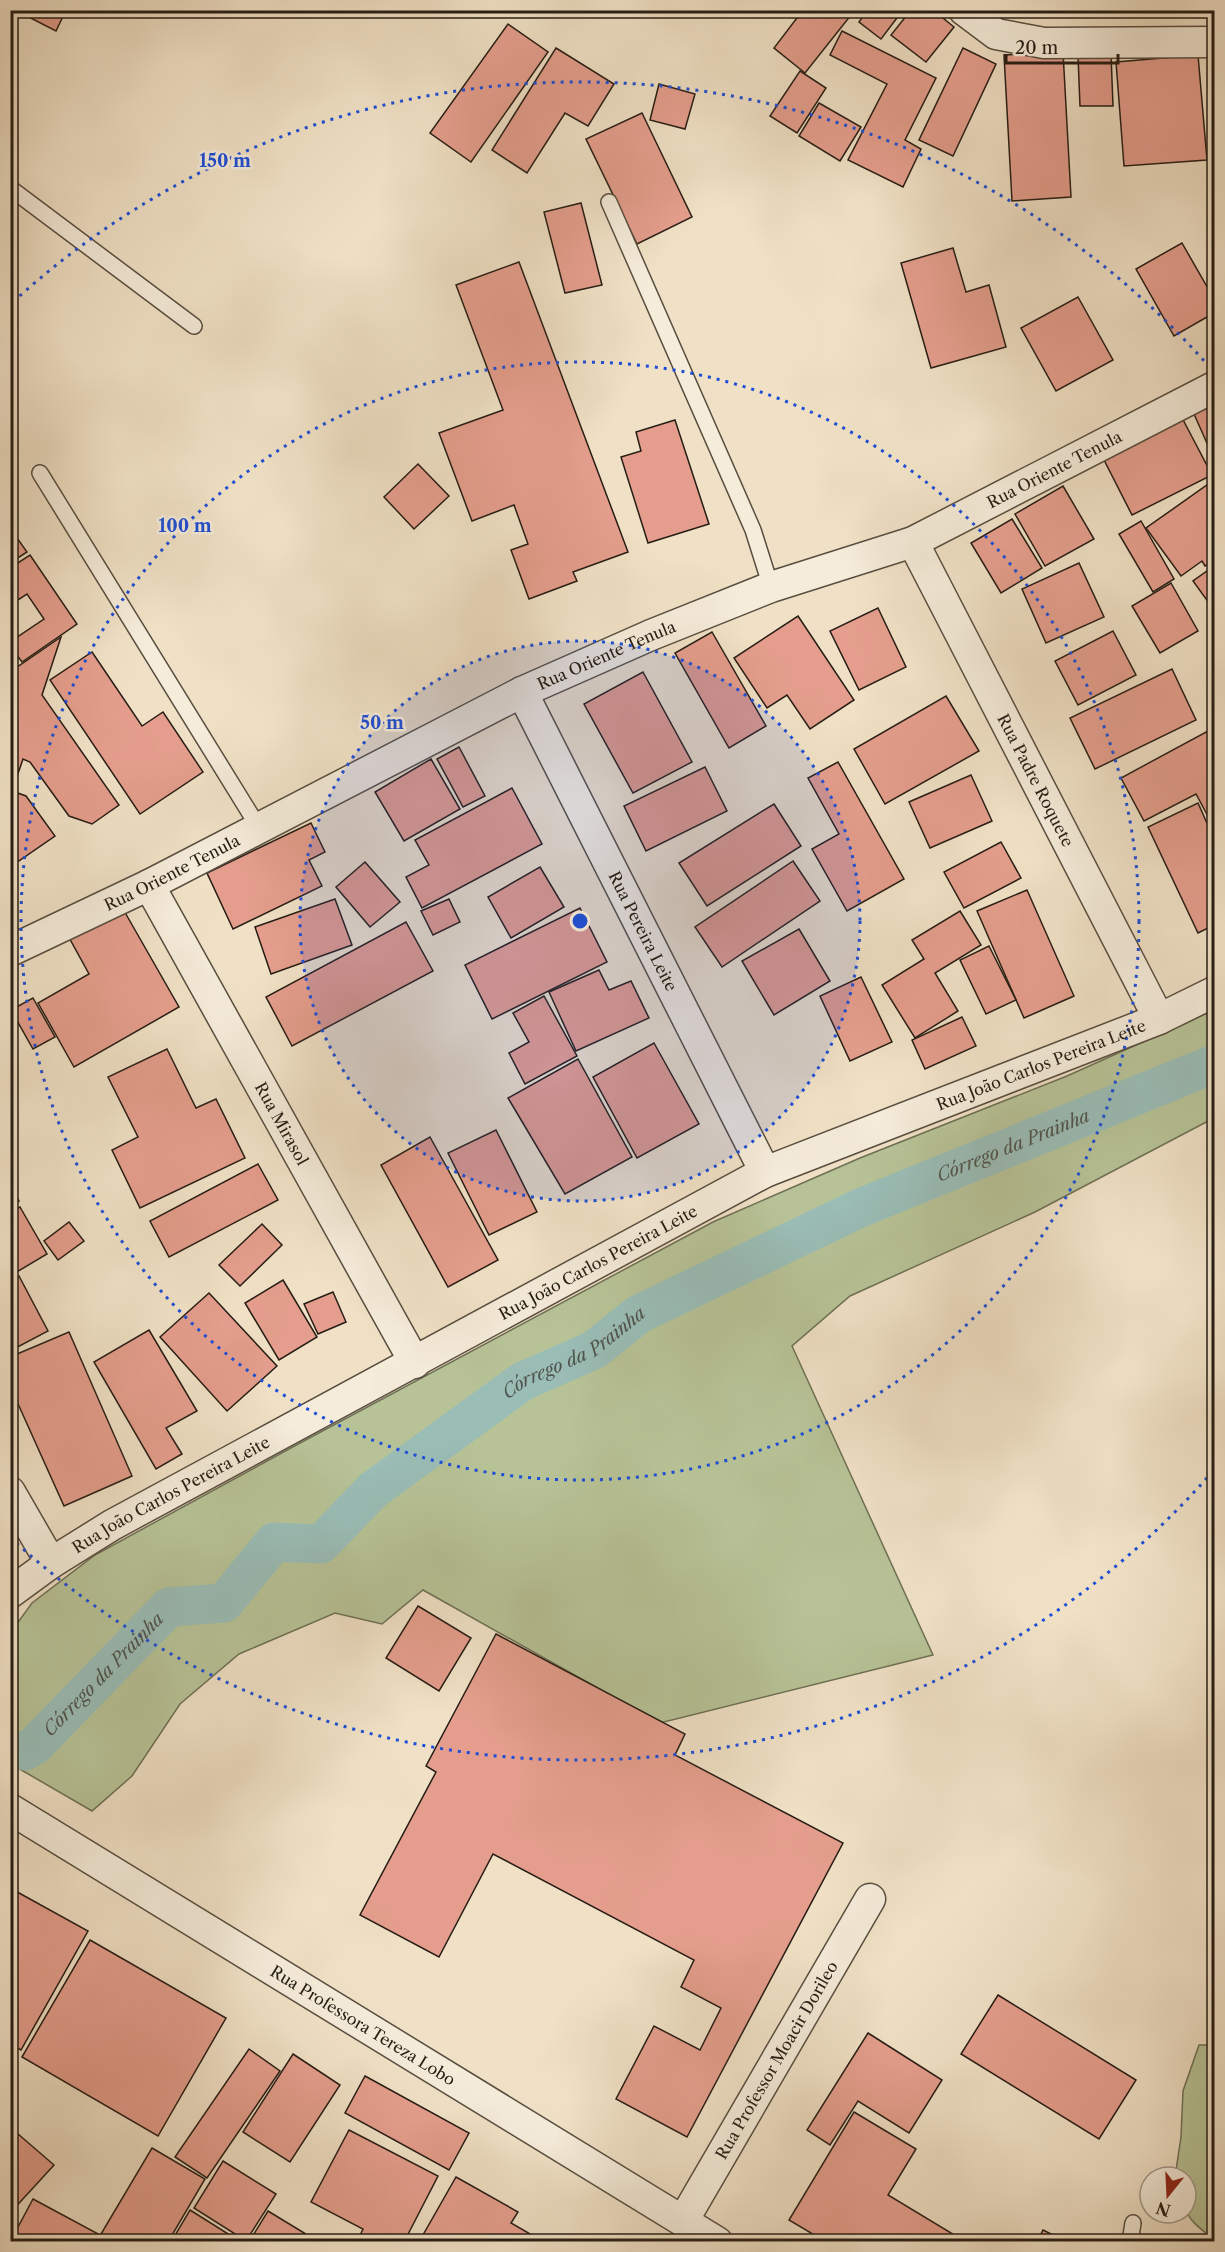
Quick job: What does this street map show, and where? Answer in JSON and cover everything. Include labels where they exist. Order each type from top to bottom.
[{"type":"street","points":[[964,10],[996,34],[1044,43],[1215,42]]},
{"type":"street","name":"Rua Oriente Tenula","points":[[10,951],[149,885],[522,692],[651,635],[771,587],[913,542],[1215,387]]},
{"type":"street","name":"Rua Padre Roquete","points":[[913,542],[1160,1020]]},
{"type":"street","name":"Rua Pereira Leite","points":[[522,692],[765,1172]]},
{"type":"street","name":"Rua Mirasol","points":[[149,885],[415,1363]]},
{"type":"street","name":"Rua João Carlos Pereira Leite","points":[[10,1593],[51,1563],[132,1514],[765,1172],[1160,1020],[1215,992]]},
{"type":"street","points":[[10,1492],[51,1563]]},
{"type":"street","name":"Rua Professora Tereza Lobo","points":[[10,1809],[717,2241]]},
{"type":"street","name":"Rua Professor Moacir Dorileo","points":[[683,2221],[870,1899]]},
{"type":"lane","points":[[10,188],[194,327]]},
{"type":"lane","points":[[609,202],[753,530],[771,587]]},
{"type":"lane","points":[[40,473],[259,828]]},
{"type":"lane","points":[[1131,2241],[1134,2223]]},
{"type":"green space","points":[[1214,1010],[1214,1118],[1035,1212],[850,1296],[792,1346],[933,1655],[660,1723],[423,1590],[382,1624],[335,1613],[239,1654],[180,1704],[132,1776],[92,1811],[11,1764],[11,1632],[32,1603],[95,1555],[713,1222],[860,1158],[1067,1076]]},
{"type":"green space","points":[[1199,2045],[1214,2045],[1214,2240],[1196,2225],[1198,2225],[1198,2165],[1177,2165],[1181,2137],[1183,2091]]},
{"type":"building","points":[[15,10],[66,10],[56,31]]},
{"type":"building","points":[[803,10],[855,10],[805,73],[774,48]]},
{"type":"building","points":[[867,10],[903,10],[881,39],[859,22]]},
{"type":"building","points":[[911,10],[933,10],[954,27],[926,62],[891,35]]},
{"type":"building","points":[[508,24],[548,52],[471,162],[430,133]]},
{"type":"building","points":[[842,31],[936,78],[905,140],[921,149],[903,187],[848,160],[887,84],[830,55]]},
{"type":"building","points":[[556,48],[614,84],[588,126],[565,113],[527,173],[492,150]]},
{"type":"building","points":[[963,48],[996,64],[953,156],[919,140]]},
{"type":"building","points":[[1063,52],[1071,197],[1012,201],[1004,55]]},
{"type":"building","points":[[1111,54],[1113,106],[1080,106],[1078,56]]},
{"type":"building","points":[[1198,55],[1207,160],[1124,166],[1116,62]]},
{"type":"building","points":[[800,71],[826,88],[797,133],[770,116]]},
{"type":"building","points":[[659,84],[695,94],[685,129],[650,120]]},
{"type":"building","points":[[819,103],[861,127],[840,161],[799,136]]},
{"type":"building","points":[[642,113],[692,217],[637,244],[586,139]]},
{"type":"building","points":[[581,203],[602,285],[565,293],[544,212]]},
{"type":"building","points":[[1182,243],[1214,299],[1214,313],[1174,336],[1136,269]]},
{"type":"building","points":[[953,248],[966,292],[989,285],[1006,347],[931,368],[901,263]]},
{"type":"building","points":[[519,262],[628,552],[573,572],[577,581],[529,599],[511,550],[528,544],[514,505],[472,521],[439,433],[503,410],[456,285]]},
{"type":"building","points":[[1078,297],[1113,360],[1056,391],[1021,328]]},
{"type":"building","points":[[1214,405],[1214,459],[1194,414]]},
{"type":"building","points":[[1180,414],[1212,475],[1132,515],[1101,454]]},
{"type":"building","points":[[675,420],[709,524],[648,543],[621,457],[641,451],[636,432]]},
{"type":"building","points":[[418,464],[449,496],[414,529],[384,497]]},
{"type":"building","points":[[1214,480],[1214,560],[1205,566],[1202,561],[1181,576],[1146,528]]},
{"type":"building","points":[[1063,486],[1094,539],[1045,566],[1015,514]]},
{"type":"building","points":[[1012,519],[1042,568],[1001,593],[971,543]]},
{"type":"building","points":[[1141,521],[1174,579],[1153,592],[1119,534]]},
{"type":"building","points":[[10,528],[27,552],[10,563]]},
{"type":"building","points":[[30,555],[77,624],[22,662],[10,646],[10,642],[44,619],[27,594],[10,605],[10,568]]},
{"type":"building","points":[[1079,563],[1104,617],[1046,643],[1022,589]]},
{"type":"building","points":[[1214,566],[1214,610],[1193,581]]},
{"type":"building","points":[[1171,583],[1198,631],[1160,653],[1132,606]]},
{"type":"building","points":[[878,608],[906,667],[859,690],[830,631]]},
{"type":"building","points":[[798,616],[854,700],[810,729],[787,695],[767,708],[734,658]]},
{"type":"building","points":[[1113,631],[1136,675],[1078,705],[1055,661]]},
{"type":"building","points":[[712,632],[766,726],[729,748],[675,653]]},
{"type":"building","points":[[61,637],[42,695],[119,805],[92,824],[69,816],[30,762],[23,759],[12,791],[26,796],[55,836],[10,867],[10,672]]},
{"type":"building","points":[[92,652],[142,726],[163,712],[203,772],[140,814],[50,680]]},
{"type":"building","points":[[1172,669],[1196,720],[1095,769],[1070,718]]},
{"type":"building","points":[[643,672],[692,762],[633,793],[584,704]]},
{"type":"building","points":[[946,696],[979,751],[885,804],[854,749]]},
{"type":"building","points":[[1208,731],[1214,742],[1214,818],[1210,820],[1196,794],[1144,821],[1121,778]]},
{"type":"building","points":[[459,747],[485,796],[463,807],[437,759]]},
{"type":"building","points":[[431,759],[460,809],[404,841],[375,792]]},
{"type":"building","points":[[838,762],[904,879],[847,911],[812,849],[839,834],[808,778]]},
{"type":"building","points":[[705,767],[727,811],[646,851],[624,806]]},
{"type":"building","points":[[971,775],[992,821],[930,848],[909,802]]},
{"type":"building","points":[[512,788],[542,844],[422,908],[406,877],[429,865],[415,840]]},
{"type":"building","points":[[1198,803],[1214,839],[1214,925],[1198,933],[1148,827]]},
{"type":"building","points":[[774,804],[801,846],[707,906],[679,863]]},
{"type":"building","points":[[311,823],[325,852],[309,860],[322,886],[233,929],[207,873]]},
{"type":"building","points":[[1001,842],[1021,878],[964,908],[944,872]]},
{"type":"building","points":[[793,861],[820,901],[722,967],[695,927]]},
{"type":"building","points":[[365,862],[400,902],[370,927],[336,887]]},
{"type":"building","points":[[540,867],[564,907],[511,938],[488,897]]},
{"type":"building","points":[[1027,890],[1074,996],[1024,1018],[977,911]]},
{"type":"building","points":[[335,899],[352,945],[271,974],[255,927]]},
{"type":"building","points":[[449,899],[460,922],[433,935],[421,911]]},
{"type":"building","points":[[119,902],[179,1007],[74,1067],[38,1003],[89,974],[66,932]]},
{"type":"building","points":[[580,908],[607,962],[492,1019],[465,965]]},
{"type":"building","points":[[960,911],[981,945],[935,973],[958,1011],[915,1038],[882,985],[924,959],[912,940]]},
{"type":"building","points":[[406,922],[433,971],[292,1046],[266,997]]},
{"type":"building","points":[[799,929],[830,981],[774,1015],[742,961]]},
{"type":"building","points":[[989,946],[1016,1000],[986,1014],[960,960]]},
{"type":"building","points":[[599,970],[609,990],[631,981],[649,1018],[576,1051],[549,992]]},
{"type":"building","points":[[861,977],[892,1042],[850,1061],[820,996]]},
{"type":"building","points":[[544,996],[577,1056],[525,1084],[509,1053],[529,1042],[513,1013]]},
{"type":"building","points":[[33,998],[55,1037],[33,1049],[11,1010]]},
{"type":"building","points":[[962,1017],[976,1046],[925,1069],[912,1040]]},
{"type":"building","points":[[654,1043],[699,1124],[637,1158],[593,1077]]},
{"type":"building","points":[[167,1049],[196,1108],[216,1099],[245,1158],[140,1208],[112,1150],[138,1137],[108,1077]]},
{"type":"building","points":[[578,1059],[632,1157],[565,1194],[508,1098]]},
{"type":"building","points":[[496,1130],[537,1212],[489,1235],[448,1153]]},
{"type":"building","points":[[430,1137],[498,1260],[448,1287],[381,1165]]},
{"type":"building","points":[[258,1164],[278,1200],[169,1257],[150,1221]]},
{"type":"building","points":[[10,1182],[19,1201],[10,1204]]},
{"type":"building","points":[[20,1207],[47,1254],[10,1276],[10,1212]]},
{"type":"building","points":[[69,1222],[84,1241],[58,1260],[44,1241]]},
{"type":"building","points":[[262,1224],[282,1245],[240,1286],[219,1265]]},
{"type":"building","points":[[19,1276],[48,1331],[10,1351],[10,1281]]},
{"type":"building","points":[[283,1280],[317,1337],[279,1360],[245,1303]]},
{"type":"building","points":[[333,1292],[346,1322],[318,1334],[304,1304]]},
{"type":"building","points":[[209,1293],[277,1366],[227,1411],[160,1337]]},
{"type":"building","points":[[149,1330],[197,1411],[166,1428],[182,1454],[156,1469],[94,1362]]},
{"type":"building","points":[[69,1332],[132,1476],[64,1506],[14,1395],[10,1397],[10,1357]]},
{"type":"building","points":[[418,1606],[471,1638],[439,1691],[386,1658]]},
{"type":"building","points":[[496,1634],[685,1734],[675,1755],[843,1843],[687,2137],[616,2099],[654,2026],[700,2050],[721,2008],[681,1987],[694,1960],[493,1854],[439,1957],[360,1915],[436,1772],[426,1766]]},
{"type":"building","points":[[10,1888],[88,1931],[21,2050],[10,2044]]},
{"type":"building","points":[[90,1940],[226,2018],[158,2136],[22,2057]]},
{"type":"building","points":[[998,1995],[1136,2080],[1099,2139],[961,2054]]},
{"type":"building","points":[[868,2033],[942,2080],[909,2133],[858,2101],[830,2145],[807,2130]]},
{"type":"building","points":[[249,2049],[280,2071],[207,2178],[175,2157]]},
{"type":"building","points":[[293,2054],[340,2085],[290,2162],[243,2132]]},
{"type":"building","points":[[365,2076],[469,2133],[449,2170],[345,2113]]},
{"type":"building","points":[[854,2112],[916,2149],[888,2195],[966,2242],[826,2242],[789,2220]]},
{"type":"building","points":[[10,2127],[54,2165],[10,2213]]},
{"type":"building","points":[[349,2130],[438,2176],[404,2242],[357,2242],[363,2229],[311,2202]]},
{"type":"building","points":[[152,2148],[205,2179],[168,2242],[114,2242],[101,2234]]},
{"type":"building","points":[[223,2161],[276,2194],[246,2241],[194,2208]]},
{"type":"building","points":[[456,2177],[518,2212],[511,2223],[544,2242],[419,2242]]},
{"type":"building","points":[[33,2199],[102,2236],[99,2242],[10,2242]]},
{"type":"building","points":[[190,2210],[241,2242],[171,2242]]},
{"type":"building","points":[[268,2211],[319,2242],[249,2242]]},
{"type":"building","points":[[1043,2230],[1067,2242],[1037,2242]]},
{"type":"waterway","name":"Córrego da Prainha","points":[[25,1751],[34,1746],[169,1607],[224,1603],[274,1542],[321,1544],[373,1490],[523,1381],[594,1350],[639,1314],[860,1208],[1214,1064]]}]
